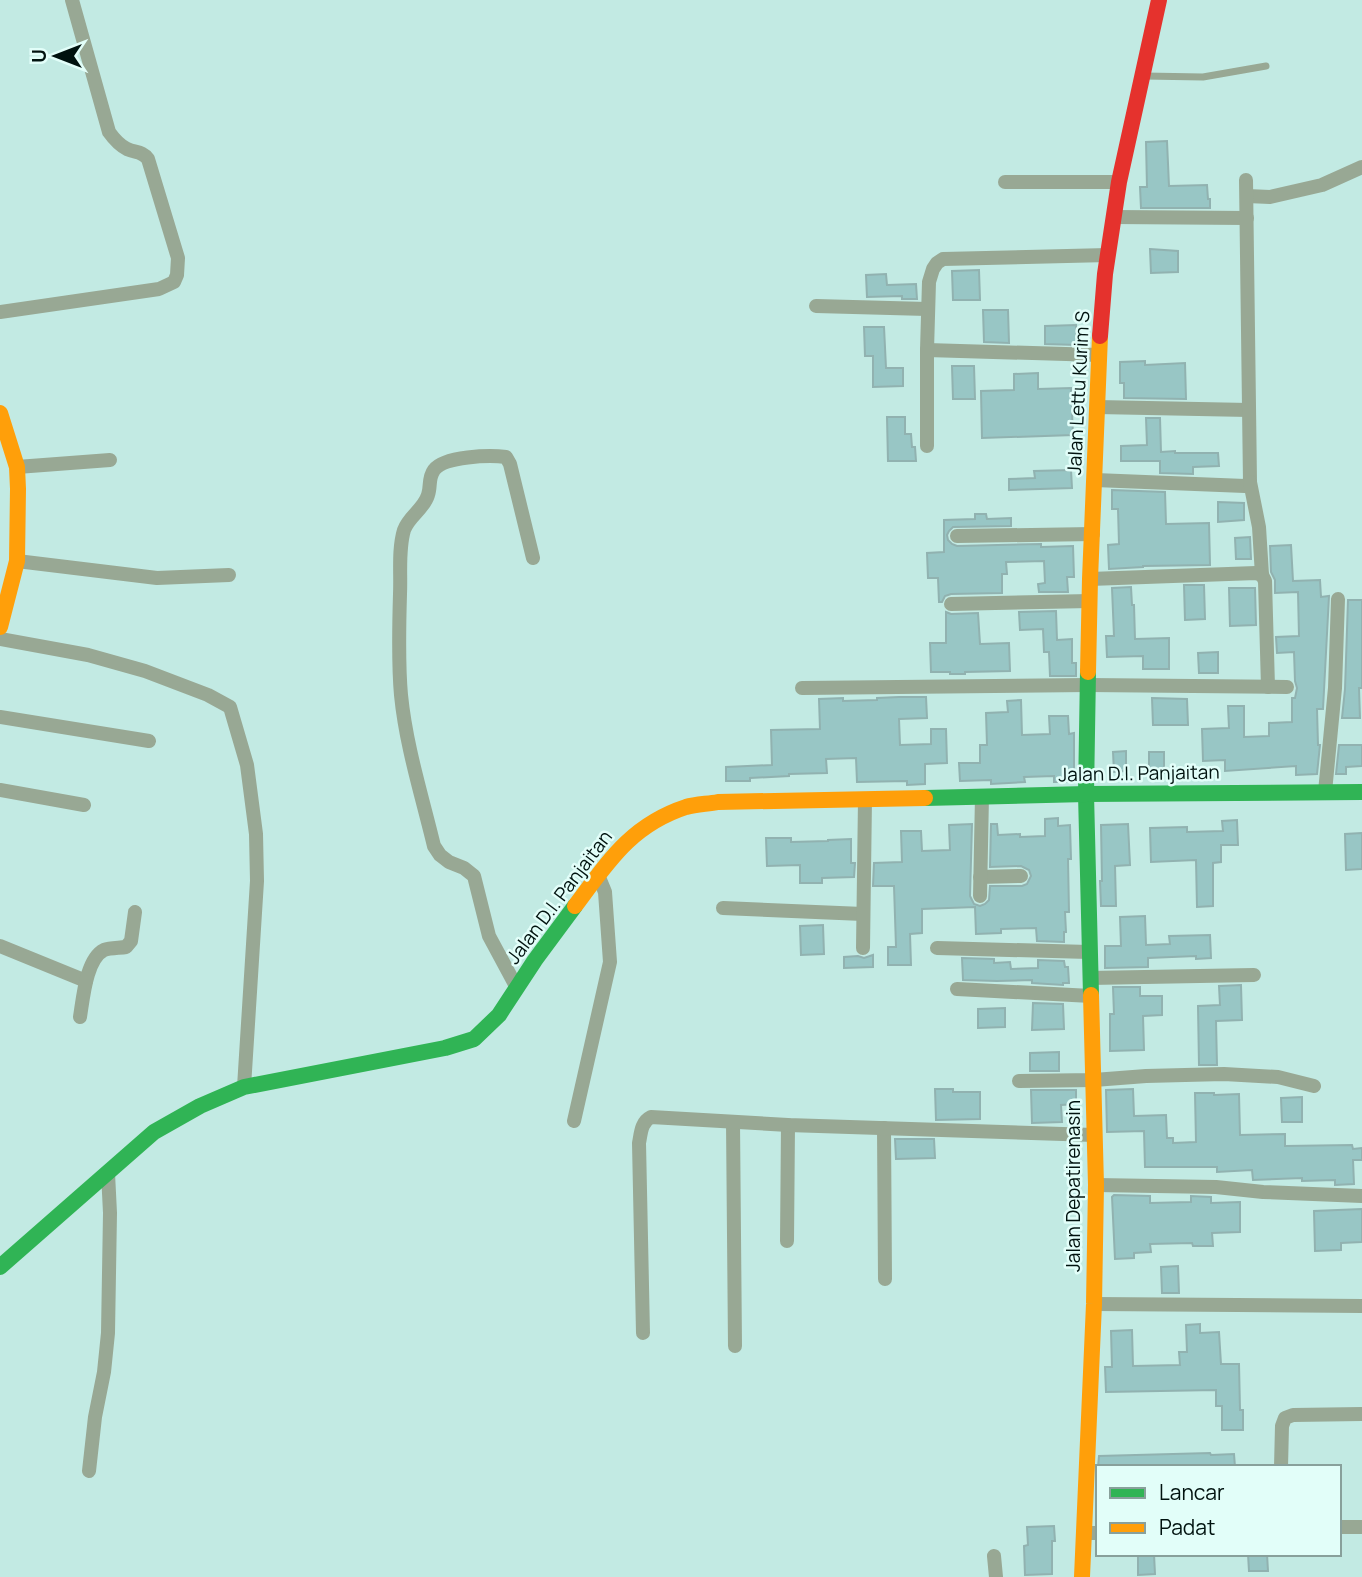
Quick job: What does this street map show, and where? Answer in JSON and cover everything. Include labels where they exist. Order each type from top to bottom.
[{"type":"street","points":[[0,313],[159,289],[174,282],[177,275],[178,258],[148,159],[144,154],[115,142],[109,132],[72,0]]},
{"type":"street","name":"Jalan Lettu Kurim S","points":[[1086,794],[1090,579],[1099,355],[1108,255],[1119,181],[1159,0]]},
{"type":"street","points":[[1247,196],[1270,197],[1322,185],[1362,167]]},
{"type":"street","points":[[1246,180],[1250,482],[1259,527],[1262,575],[1265,581],[1268,687]]},
{"type":"street","points":[[1005,182],[1119,181]]},
{"type":"street","points":[[1114,217],[1247,218]]},
{"type":"street","points":[[927,446],[927,309],[929,282],[937,263],[943,260],[1108,255]]},
{"type":"street","points":[[816,306],[927,309]]},
{"type":"street","points":[[927,350],[1099,355]]},
{"type":"street","points":[[1097,407],[1249,411]]},
{"type":"street","points":[[0,413],[17,467],[17,561],[0,627]]},
{"type":"street","points":[[517,988],[489,936],[474,876],[440,855],[434,846],[408,740],[400,668],[402,541],[409,519],[428,496],[430,479],[435,469],[452,461],[491,455],[506,457],[533,558]]},
{"type":"street","points":[[17,467],[110,460]]},
{"type":"street","points":[[1095,480],[1245,486],[1250,482]]},
{"type":"street","points":[[957,536],[1093,534]]},
{"type":"street","points":[[17,561],[157,578],[229,575]]},
{"type":"street","points":[[1090,579],[1248,573],[1262,575]]},
{"type":"street","points":[[1325,792],[1335,688],[1338,599]]},
{"type":"street","points":[[951,604],[1090,601]]},
{"type":"street","points":[[0,639],[88,655],[145,671],[208,695],[230,707],[247,765],[256,834],[257,881],[244,1087]]},
{"type":"street","points":[[802,688],[1088,685],[1287,687]]},
{"type":"street","points":[[0,717],[149,741]]},
{"type":"street","points":[[0,790],[84,805]]},
{"type":"street","name":"Jalan D.I. Panjaitan","points":[[0,1267],[154,1132],[200,1106],[244,1087],[445,1048],[474,1038],[499,1015],[616,851],[637,832],[656,820],[687,807],[718,802],[982,796],[1362,792]]},
{"type":"street","name":"Jalan Depatirenasin","points":[[1082,1577],[1090,1533],[1096,1185],[1086,794]]},
{"type":"street","points":[[980,896],[982,796]]},
{"type":"street","points":[[863,948],[865,799]]},
{"type":"street","points":[[574,1121],[610,962],[605,892],[598,875]]},
{"type":"street","points":[[980,877],[1021,876]]},
{"type":"street","points":[[723,908],[863,914]]},
{"type":"street","points":[[80,1017],[86,981],[95,958],[104,951],[126,947],[131,941],[135,912]]},
{"type":"street","points":[[0,946],[86,981]]},
{"type":"street","points":[[937,948],[1089,952]]},
{"type":"street","points":[[1090,978],[1254,975]]},
{"type":"street","points":[[957,989],[1091,996]]},
{"type":"street","points":[[1019,1081],[1224,1074],[1278,1077],[1314,1086]]},
{"type":"street","points":[[643,1333],[639,1143],[641,1128],[651,1117],[788,1125],[1094,1135]]},
{"type":"street","points":[[733,1122],[735,1346]]},
{"type":"street","points":[[787,1241],[788,1125]]},
{"type":"street","points":[[884,1128],[885,1279]]},
{"type":"street","points":[[89,1471],[108,1333],[108,1173]]},
{"type":"street","points":[[1096,1185],[1216,1187],[1362,1196]]},
{"type":"street","points":[[1094,1304],[1362,1306]]},
{"type":"street","points":[[1281,1465],[1282,1426],[1285,1418],[1293,1415],[1362,1414]]},
{"type":"street","points":[[1341,1527],[1362,1527]]},
{"type":"street","points":[[994,1556],[996,1577]]},
{"type":"lane","points":[[1143,76],[1203,77],[1266,66]]},
{"type":"building","points":[[1167,141],[1169,186],[1207,185],[1210,208],[1141,208],[1140,187],[1147,187],[1146,142]]},
{"type":"building","points":[[1150,249],[1178,251],[1178,272],[1151,273]]},
{"type":"building","points":[[979,270],[980,300],[953,300],[952,271]]},
{"type":"building","points":[[886,274],[887,285],[916,284],[917,299],[902,299],[902,296],[867,297],[866,275]]},
{"type":"building","points":[[983,310],[1008,310],[1009,343],[984,342]]},
{"type":"building","points":[[1076,325],[1077,345],[1045,344],[1045,326]]},
{"type":"building","points":[[864,327],[884,327],[886,368],[903,368],[903,386],[873,387],[873,356],[865,356]]},
{"type":"building","points":[[1145,361],[1145,365],[1185,363],[1186,399],[1124,398],[1124,383],[1120,383],[1120,362]]},
{"type":"building","points":[[952,366],[974,366],[975,399],[953,399]]},
{"type":"building","points":[[1038,373],[1038,389],[1071,388],[1073,435],[982,438],[981,391],[1014,390],[1014,374]]},
{"type":"building","points":[[887,417],[905,417],[905,434],[911,434],[916,461],[888,461]]},
{"type":"building","points":[[1146,418],[1160,418],[1161,452],[1218,453],[1219,466],[1193,467],[1193,474],[1160,473],[1160,461],[1121,461],[1121,446],[1147,445]]},
{"type":"building","points":[[1071,470],[1072,488],[1009,490],[1009,479],[1035,478],[1034,471]]},
{"type":"building","points":[[1112,490],[1165,492],[1166,524],[1209,523],[1210,565],[1109,569],[1108,545],[1119,544],[1118,509],[1112,509]]},
{"type":"building","points":[[1218,502],[1244,503],[1244,520],[1218,522]]},
{"type":"building","points":[[975,514],[986,514],[987,519],[1011,518],[1011,526],[953,527],[947,535],[952,544],[1073,546],[1074,577],[1067,577],[1068,592],[1039,592],[1038,584],[1045,583],[1044,561],[1006,562],[1007,574],[1002,574],[1002,593],[951,594],[939,602],[938,578],[928,578],[927,553],[944,552],[944,520],[975,519]]},
{"type":"building","points":[[1250,537],[1251,559],[1236,559],[1235,538]]},
{"type":"building","points":[[1291,545],[1293,581],[1320,580],[1321,597],[1329,596],[1323,709],[1317,709],[1320,745],[1317,774],[1296,775],[1296,766],[1225,771],[1225,760],[1203,761],[1202,729],[1229,728],[1228,706],[1244,706],[1244,737],[1269,736],[1269,723],[1292,722],[1292,698],[1295,698],[1297,688],[1294,652],[1277,653],[1276,637],[1299,636],[1298,592],[1275,593],[1270,546]]},
{"type":"building","points":[[1184,585],[1204,585],[1205,619],[1185,620]]},
{"type":"building","points":[[1131,587],[1135,639],[1169,638],[1169,669],[1143,669],[1143,656],[1107,657],[1106,636],[1114,636],[1112,588]]},
{"type":"building","points":[[1229,588],[1255,588],[1256,625],[1230,626]]},
{"type":"building","points":[[1348,600],[1362,600],[1360,718],[1342,718]]},
{"type":"building","points":[[1056,611],[1057,640],[1072,639],[1072,663],[1076,663],[1076,676],[1050,676],[1049,652],[1044,652],[1043,629],[1020,630],[1019,612]]},
{"type":"building","points":[[946,612],[978,613],[980,644],[1009,643],[1010,671],[965,674],[931,672],[930,643],[946,643]]},
{"type":"building","points":[[1218,652],[1218,673],[1199,673],[1198,653]]},
{"type":"building","points":[[926,697],[927,718],[899,719],[900,745],[931,744],[931,729],[946,729],[947,763],[925,764],[925,784],[907,785],[907,781],[857,782],[856,758],[826,759],[827,773],[726,781],[726,767],[772,765],[771,730],[820,729],[819,699],[843,698],[843,701]]},
{"type":"building","points":[[1152,698],[1187,699],[1188,725],[1153,725]]},
{"type":"building","points":[[1021,700],[1022,735],[1050,734],[1049,716],[1068,716],[1069,734],[1074,733],[1074,782],[1054,782],[1054,776],[1024,777],[1025,782],[991,784],[991,780],[960,781],[959,763],[980,763],[980,745],[987,745],[986,713],[1008,712],[1007,701]]},
{"type":"building","points":[[1339,745],[1362,745],[1362,766],[1346,767],[1346,774],[1336,774]]},
{"type":"building","points":[[1126,751],[1126,771],[1114,772],[1113,752]]},
{"type":"building","points":[[1149,752],[1164,752],[1164,773],[1149,774]]},
{"type":"building","points":[[1058,818],[1058,826],[1070,825],[1069,912],[1065,912],[1064,942],[1037,941],[1036,928],[1001,929],[1001,933],[976,934],[975,907],[922,909],[922,933],[910,934],[911,965],[888,965],[888,947],[896,947],[894,886],[873,886],[874,863],[902,862],[901,831],[921,831],[922,851],[950,850],[949,825],[972,824],[970,896],[974,904],[980,906],[989,900],[990,886],[1022,886],[1027,884],[1031,876],[1029,870],[1021,866],[990,867],[991,824],[997,824],[998,835],[1045,836],[1045,819]]},
{"type":"building","points":[[1237,820],[1238,845],[1221,845],[1221,862],[1213,863],[1213,906],[1197,907],[1196,860],[1151,862],[1150,828],[1187,827],[1187,832],[1223,831],[1222,821]]},
{"type":"building","points":[[1128,824],[1130,865],[1115,866],[1116,906],[1101,906],[1101,825]]},
{"type":"building","points":[[1362,833],[1362,869],[1346,870],[1345,834]]},
{"type":"building","points":[[766,838],[791,838],[791,842],[851,839],[854,877],[822,878],[822,883],[800,883],[800,865],[767,866]]},
{"type":"building","points":[[1145,916],[1146,945],[1170,944],[1169,936],[1210,935],[1211,958],[1148,958],[1148,967],[1105,968],[1105,946],[1121,946],[1120,917]]},
{"type":"building","points":[[823,925],[824,954],[801,955],[800,926]]},
{"type":"building","points":[[873,955],[873,967],[844,968],[844,957],[864,958]]},
{"type":"building","points":[[962,958],[994,959],[994,963],[1010,962],[1011,969],[1038,968],[1038,960],[1064,961],[1065,967],[1068,967],[1069,983],[1063,985],[1032,983],[1032,980],[963,980]]},
{"type":"building","points":[[1241,985],[1242,1020],[1216,1021],[1217,1065],[1199,1065],[1198,1006],[1220,1005],[1219,986]]},
{"type":"building","points":[[1113,987],[1140,987],[1140,996],[1162,996],[1162,1015],[1143,1016],[1144,1050],[1110,1051],[1110,1014],[1114,1014]]},
{"type":"building","points":[[1033,1003],[1063,1004],[1064,1029],[1032,1030]]},
{"type":"building","points":[[1005,1008],[1005,1027],[978,1028],[978,1009]]},
{"type":"building","points":[[1059,1052],[1059,1071],[1030,1071],[1030,1053]]},
{"type":"building","points":[[935,1089],[980,1092],[980,1119],[936,1120]]},
{"type":"building","points":[[1133,1089],[1134,1116],[1166,1115],[1167,1138],[1173,1138],[1173,1143],[1196,1142],[1195,1093],[1239,1094],[1240,1135],[1285,1134],[1285,1146],[1352,1145],[1353,1149],[1362,1148],[1362,1160],[1353,1160],[1354,1184],[1335,1185],[1335,1180],[1302,1181],[1302,1178],[1253,1180],[1252,1170],[1217,1172],[1217,1167],[1145,1167],[1144,1131],[1107,1132],[1106,1090]]},
{"type":"building","points":[[1031,1090],[1076,1090],[1076,1104],[1061,1105],[1062,1122],[1032,1123]]},
{"type":"building","points":[[1302,1097],[1302,1122],[1282,1122],[1281,1098]]},
{"type":"building","points":[[895,1139],[934,1139],[935,1158],[896,1159]]},
{"type":"building","points":[[1114,1195],[1150,1196],[1150,1203],[1191,1202],[1191,1196],[1211,1197],[1211,1203],[1240,1202],[1240,1232],[1212,1233],[1213,1246],[1193,1246],[1192,1243],[1150,1244],[1151,1252],[1134,1253],[1134,1258],[1115,1259]]},
{"type":"building","points":[[1362,1209],[1362,1242],[1341,1243],[1341,1250],[1315,1251],[1314,1211]]},
{"type":"building","points":[[1178,1266],[1179,1293],[1162,1293],[1161,1267]]},
{"type":"building","points":[[1200,1324],[1200,1333],[1219,1332],[1221,1364],[1239,1364],[1243,1430],[1222,1430],[1222,1406],[1216,1406],[1216,1390],[1106,1392],[1105,1367],[1112,1367],[1111,1331],[1132,1330],[1133,1366],[1180,1365],[1179,1352],[1187,1352],[1186,1325]]},
{"type":"building","points":[[1234,1454],[1235,1465],[1098,1465],[1099,1456]]},
{"type":"building","points":[[1054,1526],[1052,1574],[1025,1575],[1024,1546],[1028,1545],[1027,1527]]},
{"type":"building","points":[[1138,1556],[1154,1556],[1155,1574],[1138,1575]]},
{"type":"building","points":[[1248,1556],[1267,1556],[1268,1571],[1249,1571]]},
{"type":"traffic: fast","points":[[1088,672],[1086,794],[1091,995]]},
{"type":"traffic: fast","points":[[925,798],[1362,792]]},
{"type":"traffic: fast","points":[[0,1267],[154,1132],[200,1106],[244,1087],[445,1048],[474,1039],[499,1015],[575,906]]},
{"type":"traffic: slow","points":[[1088,672],[1100,336]]},
{"type":"traffic: slow","points":[[0,413],[17,467],[18,489],[17,561],[0,627]]},
{"type":"traffic: slow","points":[[575,906],[610,860],[635,835],[650,824],[686,807],[718,802],[925,798]]},
{"type":"traffic: slow","points":[[1082,1577],[1094,1304],[1096,1185],[1091,995]]},
{"type":"traffic: jam","points":[[1100,336],[1105,274],[1119,182],[1159,0]]}]
